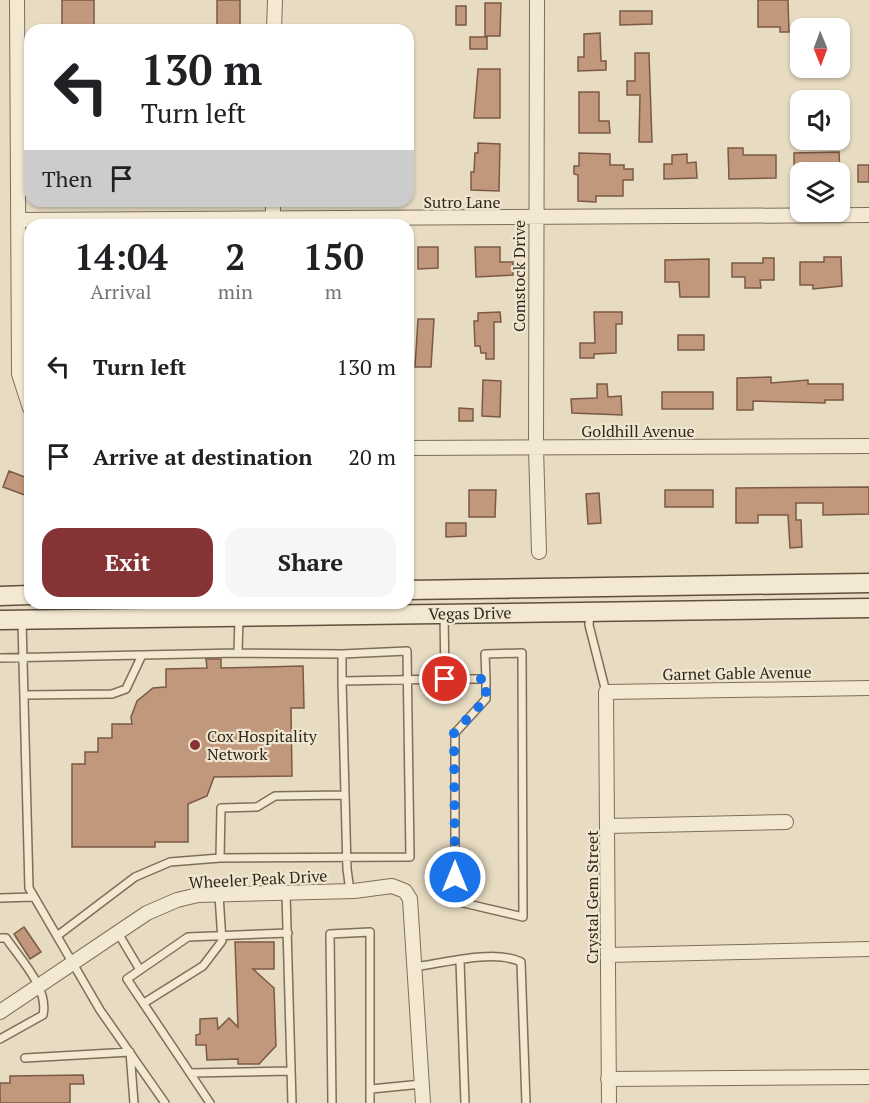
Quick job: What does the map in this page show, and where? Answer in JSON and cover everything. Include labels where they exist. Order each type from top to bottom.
[{"type":"main road","name":"Vegas Drive","points":[[414,590],[869,583]]},
{"type":"main road","points":[[443,590],[444,614]]},
{"type":"main road","points":[[0,596],[24,596]]},
{"type":"main road","name":"Vegas Drive","points":[[0,620],[869,608]]},
{"type":"street","points":[[17,0],[19,374],[24,389]]},
{"type":"street","points":[[274,0],[274,24]]},
{"type":"street","name":"Comstock Drive","points":[[537,0],[536,448],[539,552]]},
{"type":"street","points":[[273,207],[273,219]]},
{"type":"street","name":"Sutro Lane","points":[[273,219],[869,215]]},
{"type":"street","name":"Sutro Lane","points":[[18,220],[24,220]]},
{"type":"street","name":"Goldhill Avenue","points":[[414,448],[869,446]]},
{"type":"street","name":"Garnet Gable Avenue","points":[[606,692],[869,688]]},
{"type":"street","name":"Crystal Gem Street","points":[[606,692],[609,1103]]},
{"type":"street","points":[[608,826],[786,822]]},
{"type":"street","name":"Wheeler Peak Drive","points":[[0,1012],[147,913],[177,900],[198,895],[350,891],[392,886],[405,891],[410,899],[415,967]]},
{"type":"street","points":[[608,955],[869,949]]},
{"type":"street","points":[[415,967],[423,1103]]},
{"type":"street","points":[[608,1078],[869,1077]]},
{"type":"lane","points":[[590,612],[589,625],[606,692]]},
{"type":"lane","points":[[444,614],[445,679]]},
{"type":"lane","points":[[238,616],[238,653]]},
{"type":"lane","points":[[22,619],[29,888],[100,1010],[165,1103]]},
{"type":"lane","points":[[0,658],[238,653],[342,654],[407,651],[410,856],[220,858],[170,862],[135,877],[57,936]]},
{"type":"lane","points":[[522,653],[523,917],[455,901],[454,733],[486,699],[486,679],[485,654],[522,653]]},
{"type":"lane","points":[[342,654],[346,858],[350,891]]},
{"type":"lane","points":[[24,695],[112,694],[126,689],[142,655]]},
{"type":"lane","points":[[342,681],[486,679]]},
{"type":"lane","points":[[220,858],[221,808],[257,807],[276,796],[345,795]]},
{"type":"lane","points":[[286,893],[292,1103]]},
{"type":"lane","points":[[144,1003],[203,966],[222,941],[219,894]]},
{"type":"lane","points":[[0,898],[34,897]]},
{"type":"lane","points":[[332,1103],[330,934],[370,932],[370,1103]]},
{"type":"lane","points":[[118,933],[140,970]]},
{"type":"lane","points":[[210,1103],[127,978],[188,937],[288,933]]},
{"type":"lane","points":[[0,938],[6,938],[39,986],[45,1008],[43,1015],[0,1039]]},
{"type":"lane","points":[[415,967],[490,958],[513,958],[521,962],[526,1103]]},
{"type":"lane","points":[[460,961],[465,1103]]},
{"type":"lane","points":[[25,1058],[130,1052]]},
{"type":"lane","points":[[130,1052],[134,1103]]},
{"type":"lane","points":[[190,1073],[290,1071]]},
{"type":"lane","points":[[371,1089],[422,1084]]},
{"type":"building","points":[[62,0],[94,0],[94,24],[62,24]]},
{"type":"building","points":[[217,0],[240,0],[240,24],[217,24]]},
{"type":"building","points":[[758,0],[788,0],[789,32],[780,32],[780,27],[758,27]]},
{"type":"building","points":[[485,3],[501,3],[500,36],[485,36]]},
{"type":"building","points":[[456,6],[466,6],[466,25],[456,25]]},
{"type":"building","points":[[620,11],[652,11],[652,24],[620,25]]},
{"type":"building","points":[[600,33],[601,61],[606,61],[606,70],[578,71],[578,57],[584,57],[584,34]]},
{"type":"building","points":[[470,37],[487,37],[487,49],[470,49]]},
{"type":"building","points":[[635,53],[649,53],[652,142],[639,142],[640,95],[627,95],[627,81],[635,81]]},
{"type":"building","points":[[478,69],[500,69],[500,118],[474,118]]},
{"type":"building","points":[[579,92],[599,92],[599,121],[609,121],[610,133],[579,133]]},
{"type":"building","points":[[478,143],[500,144],[499,191],[471,190],[471,172],[474,172]]},
{"type":"building","points":[[728,148],[743,148],[743,155],[776,155],[776,178],[729,179]]},
{"type":"building","points":[[839,152],[840,162],[794,162],[794,153]]},
{"type":"building","points":[[579,153],[610,154],[610,165],[624,165],[624,169],[633,169],[633,180],[623,180],[623,196],[596,196],[596,202],[578,201],[578,175],[574,174],[574,166],[579,166]]},
{"type":"building","points":[[687,154],[687,163],[696,162],[697,178],[664,179],[664,164],[672,164],[672,155]]},
{"type":"building","points":[[858,165],[869,165],[869,182],[858,182]]},
{"type":"building","points":[[418,247],[438,247],[438,268],[418,269]]},
{"type":"building","points":[[475,247],[500,247],[500,262],[513,262],[513,275],[476,277]]},
{"type":"building","points":[[824,257],[841,257],[842,286],[813,289],[813,285],[800,285],[800,262],[824,262]]},
{"type":"building","points":[[763,258],[774,258],[774,280],[760,280],[761,288],[745,288],[745,277],[732,277],[732,263],[763,263]]},
{"type":"building","points":[[709,259],[709,297],[680,297],[679,282],[665,282],[665,260]]},
{"type":"building","points":[[500,312],[501,322],[494,322],[494,359],[486,359],[486,353],[481,353],[480,346],[475,346],[474,321],[478,321],[478,313]]},
{"type":"building","points":[[594,312],[622,312],[622,324],[616,324],[616,353],[594,354],[594,358],[580,358],[580,343],[595,343]]},
{"type":"building","points":[[418,319],[434,319],[431,367],[415,367]]},
{"type":"building","points":[[678,335],[704,335],[704,350],[678,350]]},
{"type":"building","points":[[771,377],[771,383],[808,380],[808,384],[843,384],[843,400],[825,400],[825,403],[753,401],[753,410],[737,410],[737,378]]},
{"type":"building","points":[[483,380],[501,381],[500,417],[482,416]]},
{"type":"building","points":[[597,384],[607,384],[608,397],[621,396],[622,415],[572,413],[571,399],[597,398]]},
{"type":"building","points":[[662,392],[713,392],[713,409],[662,409]]},
{"type":"building","points":[[459,408],[473,409],[473,421],[459,421]]},
{"type":"building","points":[[9,471],[24,477],[24,495],[3,487]]},
{"type":"building","points":[[869,487],[869,514],[823,515],[823,503],[796,503],[796,520],[801,520],[802,547],[790,548],[788,515],[758,515],[758,523],[736,523],[736,488]]},
{"type":"building","points":[[469,490],[496,490],[495,517],[469,517]]},
{"type":"building","points":[[665,490],[713,490],[713,507],[665,507]]},
{"type":"building","points":[[599,493],[601,523],[588,524],[586,494]]},
{"type":"building","points":[[446,523],[466,523],[466,536],[446,537]]},
{"type":"building","name":"Cox Hospitality Network","points":[[206,659],[221,659],[221,668],[303,666],[304,708],[291,708],[292,776],[214,777],[207,796],[188,804],[188,842],[155,842],[155,847],[72,847],[72,764],[85,764],[85,752],[98,752],[98,738],[112,738],[112,724],[132,724],[131,717],[137,701],[153,688],[166,687],[166,669],[207,668]]},
{"type":"building","points":[[24,927],[41,952],[30,959],[14,934]]},
{"type":"building","points":[[235,942],[274,942],[274,969],[253,969],[274,988],[276,1046],[259,1064],[238,1064],[238,1059],[207,1060],[206,1045],[196,1045],[196,1035],[200,1034],[200,1019],[217,1018],[218,1029],[229,1018],[238,1027]]},
{"type":"building","points":[[83,1075],[84,1084],[70,1084],[70,1103],[0,1103],[0,1083],[10,1083],[10,1076]]},
{"type":"place","name":"Cox Hospitality Network","points":[[195,745]]},
{"type":"route","points":[[445,679],[486,679],[486,699],[454,733],[455,877]]}]
